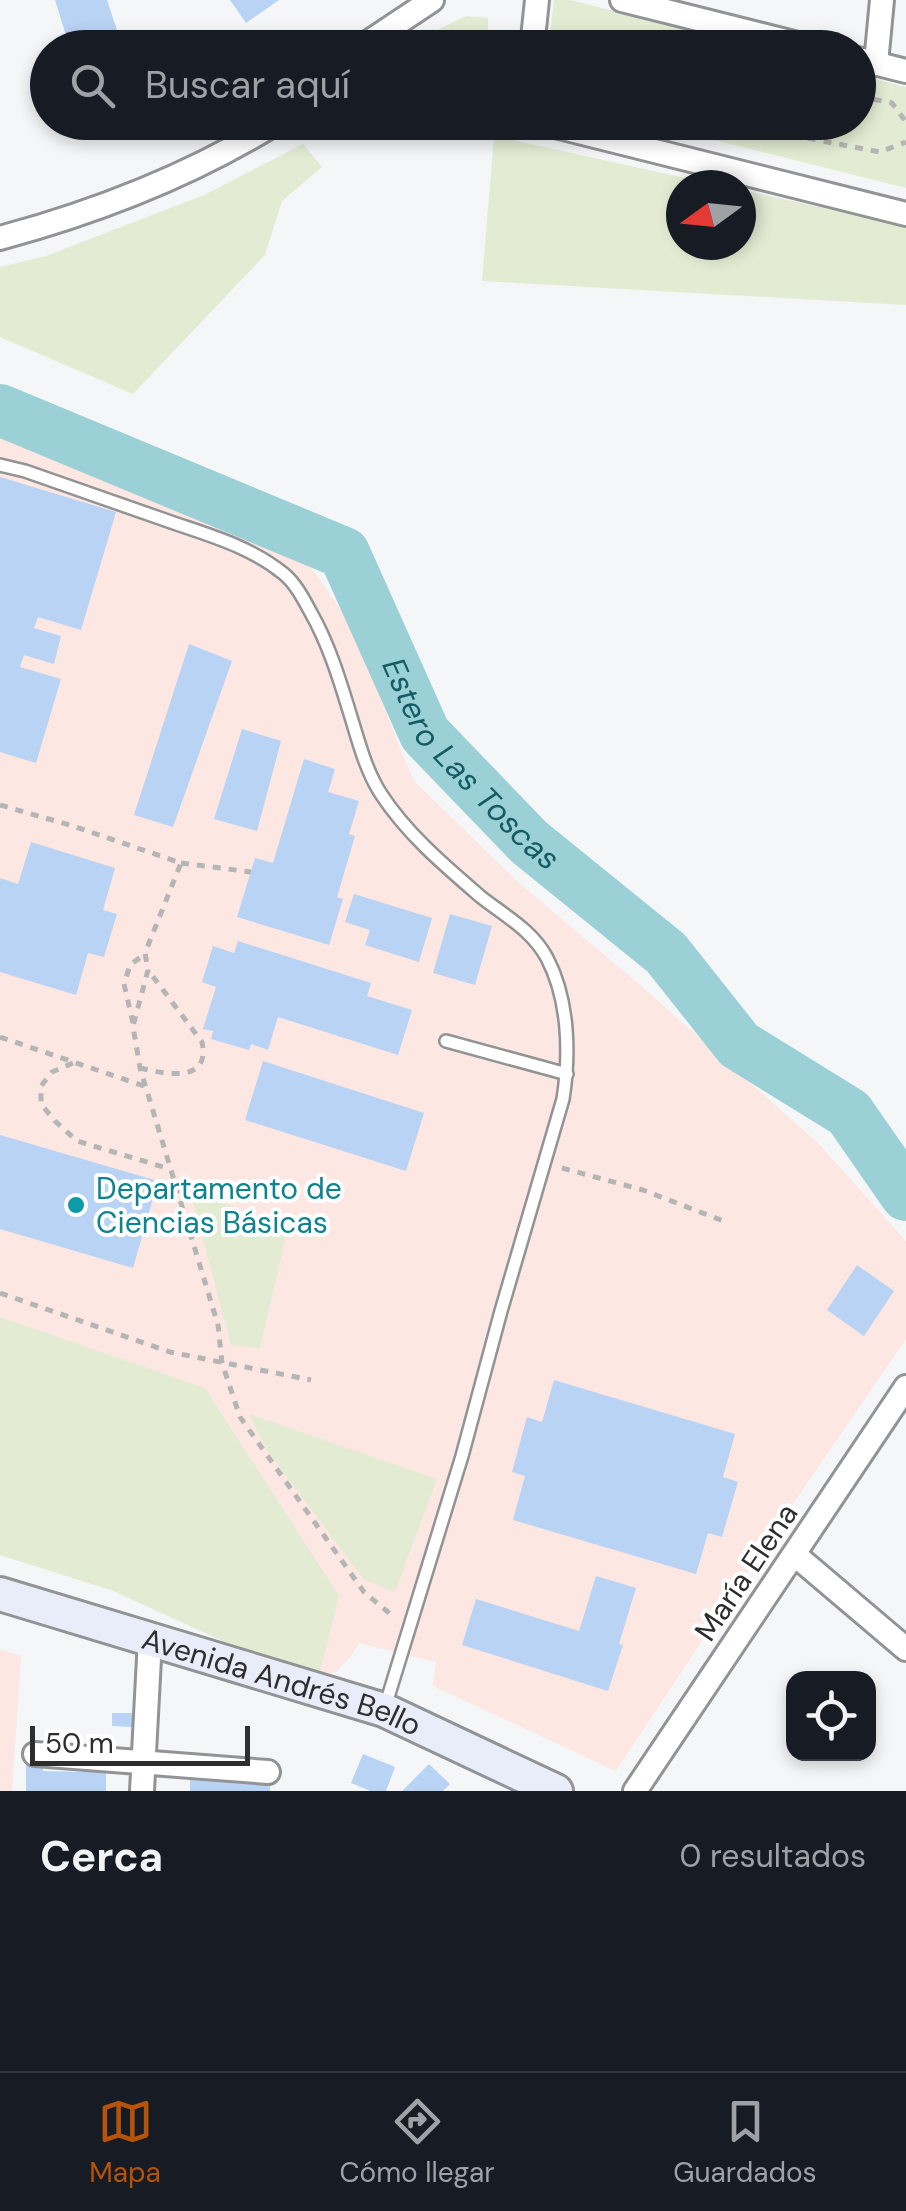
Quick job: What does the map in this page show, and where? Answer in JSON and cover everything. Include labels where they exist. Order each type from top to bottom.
[{"type":"main road","name":"Avenida Andrés Bello","points":[[0,1594],[384,1710],[556,1791]]},
{"type":"street","points":[[387,30],[432,0]]},
{"type":"street","points":[[534,30],[537,0]]},
{"type":"street","points":[[622,0],[712,11],[764,30]]},
{"type":"street","points":[[875,30],[882,0]]},
{"type":"street","points":[[876,63],[906,71]]},
{"type":"street","points":[[0,238],[75,216],[249,140]]},
{"type":"street","points":[[612,140],[906,214]]},
{"type":"street","name":"María Elena","points":[[635,1791],[906,1387]]},
{"type":"street","points":[[794,1554],[906,1649]]},
{"type":"street","points":[[142,1791],[150,1639]]},
{"type":"street","points":[[34,1754],[268,1772]]},
{"type":"lane","points":[[0,465],[25,470],[226,540],[287,576],[318,625],[378,791],[411,832],[527,931],[548,959],[559,994],[567,1032],[563,1099],[462,1456],[384,1710]]},
{"type":"lane","points":[[446,1041],[567,1074]]},
{"type":"path","points":[[876,100],[892,103],[906,122]]},
{"type":"path","points":[[817,140],[880,152],[906,142]]},
{"type":"path","points":[[0,805],[181,862],[251,872]]},
{"type":"path","points":[[134,1026],[148,970],[146,953],[181,862]]},
{"type":"path","points":[[146,953],[130,965],[124,984],[140,1068],[218,1325],[222,1363],[240,1417],[364,1592],[409,1631]]},
{"type":"path","points":[[140,1068],[170,1076],[187,1072],[203,1061],[204,1052],[202,1042],[148,970]]},
{"type":"path","points":[[0,1037],[146,1087]]},
{"type":"path","points":[[73,1063],[52,1072],[40,1086],[41,1104],[54,1121],[76,1140],[171,1170]]},
{"type":"path","points":[[544,1162],[644,1190],[726,1222]]},
{"type":"path","points":[[0,1292],[170,1352],[311,1380]]},
{"type":"shaded area","points":[[0,433],[309,565],[351,624],[413,780],[519,883],[819,1144],[906,1241],[906,1339],[616,1771],[433,1686],[436,1662],[359,1643],[337,1671],[318,1679],[111,1590],[0,1555]]},
{"type":"shaded area","points":[[0,1649],[21,1656],[12,1791],[0,1791]]},
{"type":"green space","points":[[554,0],[571,0],[688,30],[550,30]]},
{"type":"green space","points":[[466,16],[488,18],[488,30],[437,30]]},
{"type":"green space","points":[[876,79],[906,87],[906,188],[715,140],[876,140]]},
{"type":"green space","points":[[494,140],[512,140],[666,174],[666,260],[756,260],[756,193],[906,226],[906,305],[482,281]]},
{"type":"green space","points":[[303,144],[322,167],[282,201],[265,255],[133,394],[0,337],[0,267],[46,256],[204,195]]},
{"type":"green space","points":[[190,1191],[288,1227],[260,1348],[231,1345]]},
{"type":"green space","points":[[0,1317],[205,1388],[339,1596],[318,1679],[297,1675],[111,1590],[0,1555]]},
{"type":"green space","points":[[249,1414],[437,1479],[395,1592],[364,1580],[266,1449]]},
{"type":"building","points":[[55,0],[107,0],[117,30],[64,30]]},
{"type":"building","points":[[230,0],[279,0],[246,23]]},
{"type":"building","points":[[0,477],[116,512],[81,630],[38,617],[34,628],[61,636],[54,664],[24,655],[20,667],[61,679],[36,763],[0,752]]},
{"type":"building","points":[[189,644],[232,661],[173,827],[134,815]]},
{"type":"building","points":[[242,729],[281,741],[257,831],[214,819]]},
{"type":"building","points":[[304,759],[335,769],[328,792],[359,801],[349,834],[355,836],[337,897],[343,899],[329,945],[237,917],[255,858],[273,863]]},
{"type":"building","points":[[31,842],[115,868],[103,910],[117,914],[104,957],[88,953],[76,995],[0,972],[0,878],[18,884]]},
{"type":"building","points":[[354,894],[432,918],[419,962],[365,945],[370,930],[345,922]]},
{"type":"building","points":[[450,914],[492,926],[475,985],[433,973]]},
{"type":"building","points":[[238,941],[371,983],[367,996],[412,1010],[398,1055],[278,1017],[268,1050],[251,1044],[249,1050],[211,1039],[213,1031],[203,1029],[216,987],[202,982],[213,946],[234,953]]},
{"type":"building","points":[[263,1061],[424,1113],[406,1171],[245,1120]]},
{"type":"building","name":"Departamento de Ciencias Básicas","points":[[0,1135],[158,1181],[133,1268],[0,1229]]},
{"type":"building","points":[[857,1265],[894,1291],[864,1336],[827,1310]]},
{"type":"building","points":[[554,1380],[735,1434],[723,1477],[738,1482],[722,1537],[708,1533],[696,1574],[513,1520],[525,1476],[512,1472],[527,1417],[542,1422]]},
{"type":"building","points":[[596,1576],[636,1588],[608,1691],[462,1645],[476,1599],[579,1631]]},
{"type":"building","points":[[112,1713],[133,1713],[133,1727],[112,1726]]},
{"type":"building","points":[[363,1754],[395,1767],[386,1791],[370,1791],[351,1783]]},
{"type":"building","points":[[26,1764],[43,1764],[43,1771],[89,1772],[89,1765],[106,1766],[106,1791],[26,1791]]},
{"type":"building","points":[[429,1764],[450,1784],[443,1791],[402,1791]]},
{"type":"building","points":[[190,1774],[207,1774],[207,1781],[230,1782],[253,1782],[270,1776],[270,1791],[190,1791]]},
{"type":"waterway","name":"Estero Las Toscas","points":[[0,410],[344,553],[425,734],[529,842],[666,953],[739,1045],[849,1113],[906,1195]]},
{"type":"place","name":"Departamento de Ciencias Básicas","points":[[76,1205]]}]
